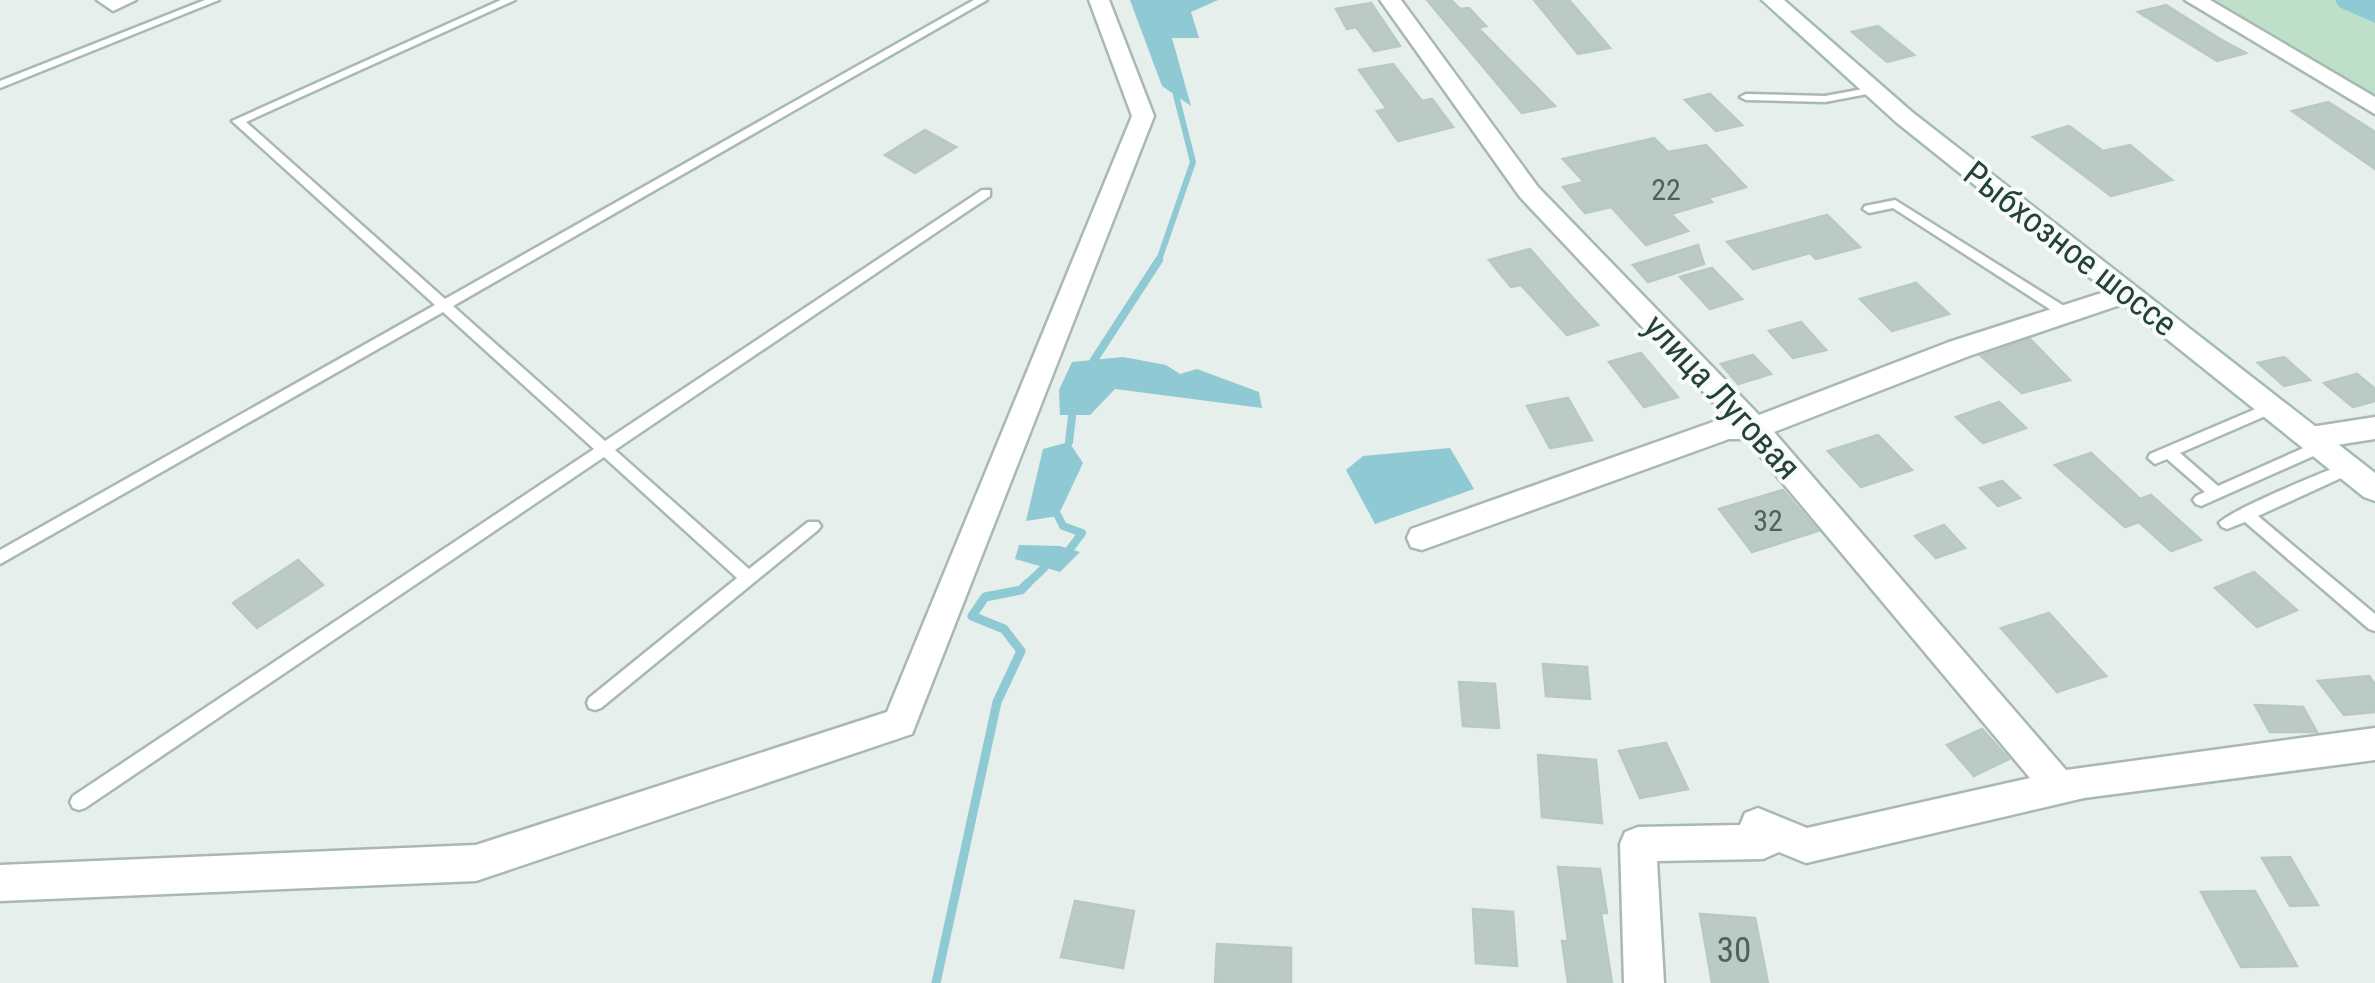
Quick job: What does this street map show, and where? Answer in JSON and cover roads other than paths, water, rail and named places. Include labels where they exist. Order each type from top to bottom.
[{"type":"street","points":[[107,0],[113,5],[126,0]]},
{"type":"street","points":[[0,883],[476,863],[900,723],[1143,116],[1099,0]]},
{"type":"street","name":"улица Луговая","points":[[1390,0],[1529,192],[1754,428],[2062,790]]},
{"type":"street","name":"Рыбхозное шоссе","points":[[1772,0],[1874,90],[2375,489]]},
{"type":"street","points":[[2195,0],[2375,107]]},
{"type":"street","points":[[1422,538],[1727,428],[1754,428],[1960,349],[2126,294]]},
{"type":"street","points":[[2317,442],[2375,428]]},
{"type":"street","points":[[1644,983],[1638,844],[1763,842],[1766,828],[1806,846],[2084,782],[2375,744]]},
{"type":"lane","points":[[0,85],[214,0]]},
{"type":"lane","points":[[510,0],[238,121],[748,578]]},
{"type":"lane","points":[[0,558],[982,0]]},
{"type":"lane","points":[[1746,97],[1825,99],[1874,90]]},
{"type":"lane","points":[[79,802],[986,193]]},
{"type":"lane","points":[[1869,209],[1895,204],[2067,314]]},
{"type":"lane","points":[[2272,407],[2162,455],[2208,497],[2317,442]]},
{"type":"lane","points":[[2227,523],[2349,468]]},
{"type":"lane","points":[[2246,514],[2375,624]]},
{"type":"lane","points":[[595,702],[812,526]]},
{"type":"water","points":[[1130,0],[1218,0],[1191,12],[1199,38],[1172,38],[1191,106],[1162,86]]},
{"type":"water","points":[[1123,357],[1166,365],[1180,374],[1197,369],[1259,392],[1262,408],[1115,389],[1090,415],[1060,415],[1059,390],[1072,362]]},
{"type":"water","points":[[1069,442],[1083,463],[1058,516],[1026,521],[1043,449]]},
{"type":"water","points":[[1450,448],[1474,489],[1375,524],[1346,470],[1363,456]]},
{"type":"water","points":[[1019,545],[1060,546],[1080,552],[1060,572],[1015,559]]},
{"type":"waterway","points":[[2351,0],[2375,13]]},
{"type":"waterway","points":[[1158,263],[1193,162],[1176,95]]},
{"type":"waterway","points":[[1094,360],[1159,260]]},
{"type":"waterway","points":[[1069,442],[1072,417]]},
{"type":"waterway","points":[[1058,516],[1063,526],[1082,533],[1070,549]]},
{"type":"waterway","points":[[1026,585],[1044,568]]},
{"type":"waterway","points":[[936,983],[997,702],[1021,651],[1004,629],[972,616],[985,597],[1021,590],[1026,585]]}]
